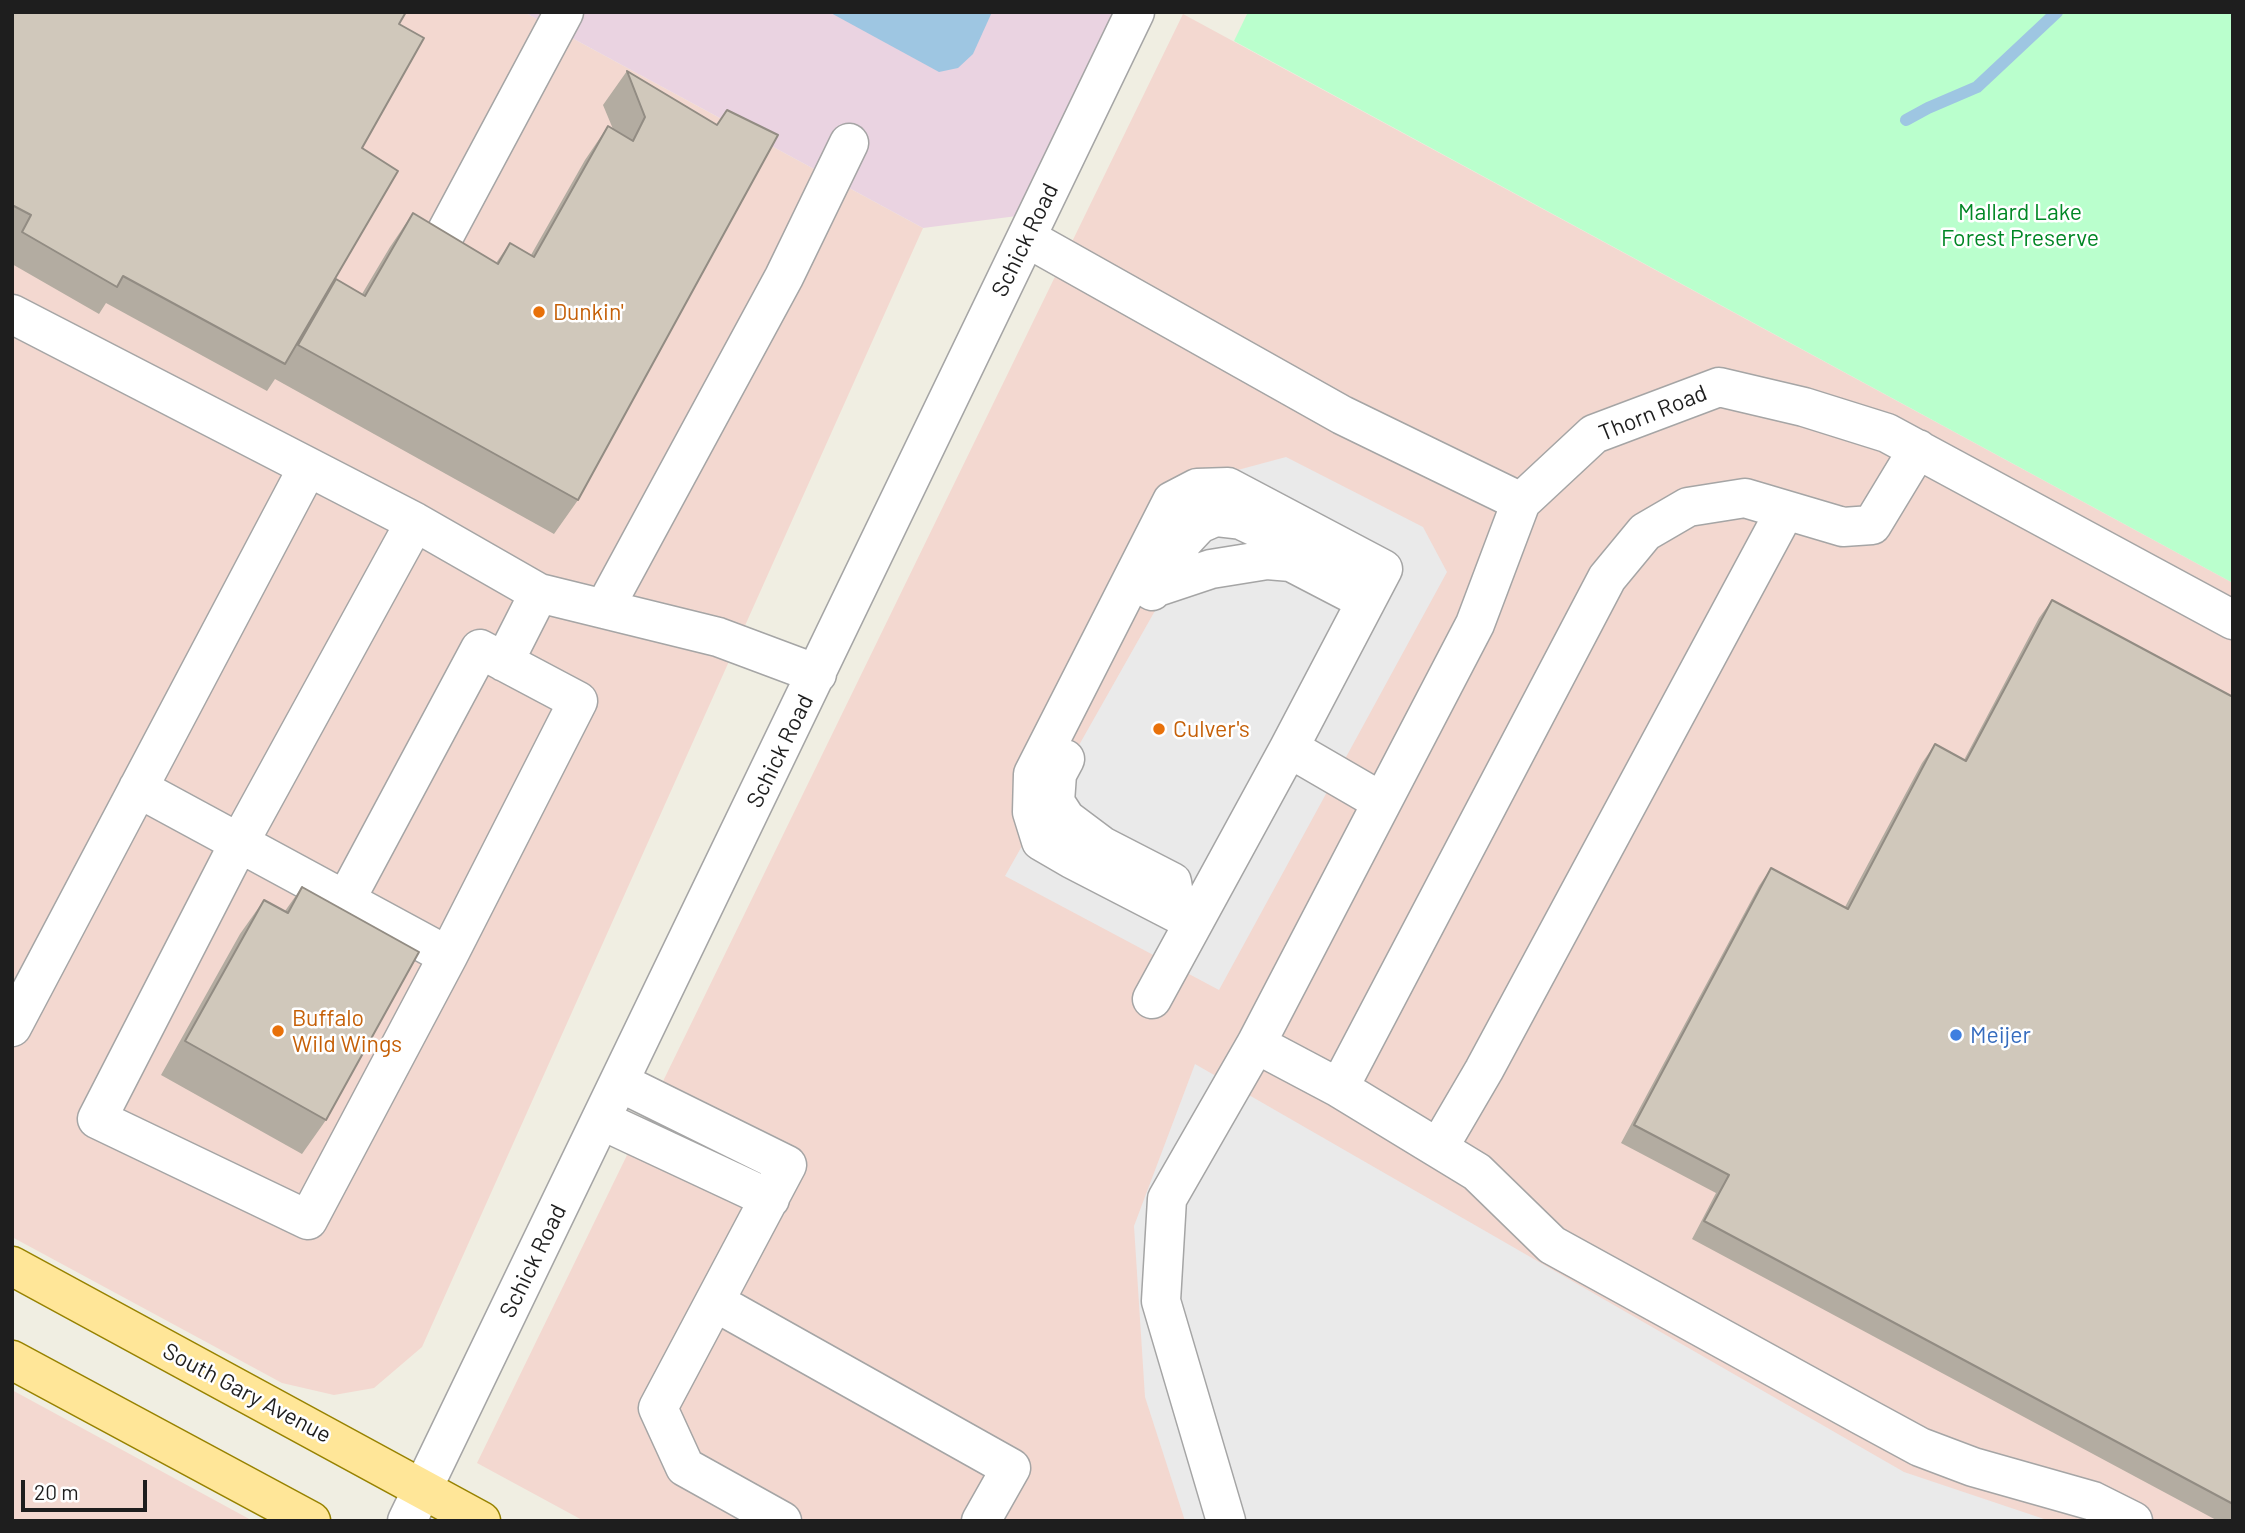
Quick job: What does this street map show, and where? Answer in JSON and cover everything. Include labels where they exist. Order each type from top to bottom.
[{"type":"main road","name":"South Gary Avenue","points":[[12,1266],[415,1505],[481,1521]]},
{"type":"main road","points":[[12,1360],[311,1521]]},
{"type":"street","points":[[442,240],[564,12]]},
{"type":"street","name":"Schick Road","points":[[415,1505],[1135,12]]},
{"type":"street","points":[[604,609],[784,277],[849,143]]},
{"type":"street","points":[[1027,238],[1342,415],[1521,502],[1475,624],[1256,1044],[1167,1199],[1161,1301],[1226,1521]]},
{"type":"street","points":[[12,314],[415,522],[540,593],[718,637],[817,674]]},
{"type":"street","name":"Thorn Road","points":[[1521,502],[1594,434],[1719,387],[1804,407],[1875,429],[1917,449],[2233,620]]},
{"type":"street","points":[[1339,1088],[1607,578],[1645,532],[1688,507],[1745,498],[1843,527],[1872,525],[1917,449]]},
{"type":"street","points":[[12,1027],[308,467]]},
{"type":"street","points":[[1185,918],[1041,841],[1032,812],[1034,774],[1172,501],[1197,488],[1228,487],[1375,585]]},
{"type":"street","points":[[1439,1147],[1490,1058],[1785,510]]},
{"type":"street","points":[[345,901],[480,649],[578,701],[448,956],[307,1220],[97,1119],[239,843],[415,522]]},
{"type":"street","points":[[1185,918],[1172,882],[1102,846],[1066,819],[1055,802],[1057,774],[1154,589],[1211,569],[1267,560],[1291,562],[1375,585]]},
{"type":"street","points":[[1152,999],[1185,918],[1289,748],[1375,585]]},
{"type":"street","points":[[504,662],[540,593]]},
{"type":"street","points":[[1289,748],[1382,802]]},
{"type":"street","points":[[138,788],[448,956]]},
{"type":"street","points":[[1256,1044],[1339,1088],[1477,1171],[1552,1245],[1861,1415],[1920,1447],[1973,1467],[2094,1501],[2133,1521]]},
{"type":"street","points":[[620,1082],[787,1165],[658,1408],[685,1467],[782,1521]]},
{"type":"street","points":[[601,1120],[770,1199]]},
{"type":"street","points":[[715,1302],[1011,1468],[982,1521]]},
{"type":"shaded area","points":[[12,12],[524,12],[923,228],[422,1347],[374,1388],[334,1395],[282,1383],[12,1237]]},
{"type":"shaded area","points":[[524,12],[1113,12],[1017,216],[923,228]]},
{"type":"shaded area","points":[[1183,14],[2233,583],[2233,1521],[584,1521],[477,1463]]},
{"type":"shaded area","points":[[1286,457],[1423,527],[1447,572],[1219,990],[1005,876],[1234,471]]},
{"type":"shaded area","points":[[1195,1064],[1904,1472],[2050,1521],[1185,1521],[1145,1397],[1134,1226]]},
{"type":"shaded area","points":[[12,1390],[253,1521],[12,1521]]},
{"type":"green space","name":"Mallard Lake Forest Preserve","points":[[1248,12],[2233,12],[2233,583],[1234,41]]},
{"type":"water","points":[[829,12],[992,12],[973,54],[958,68],[939,72]]},
{"type":"building","points":[[12,12],[406,12],[399,24],[424,38],[362,148],[398,171],[285,364],[123,276],[117,287],[22,232],[31,215],[12,205]]},
{"type":"building","points":[[627,71],[717,125],[727,110],[778,135],[578,500],[298,345],[336,279],[365,296],[413,213],[498,264],[510,243],[534,257],[608,126],[633,141],[645,117]]},
{"type":"building","name":"Meijer","points":[[2052,600],[2233,697],[2233,1504],[1704,1221],[1729,1175],[1634,1125],[1771,868],[1848,909],[1935,744],[1966,761]]},
{"type":"building","name":"Buffalo Wild Wings","points":[[302,887],[419,952],[326,1120],[185,1041],[264,900],[288,913]]},
{"type":"waterway","points":[[1906,120],[1977,87],[2057,12]]},
{"type":"place","name":"Dunkin'","points":[[539,312]]},
{"type":"place","name":"Culver's","points":[[1159,729]]},
{"type":"place","name":"Buffalo Wild Wings","points":[[278,1031]]},
{"type":"place","name":"Meijer","points":[[1956,1035]]}]
